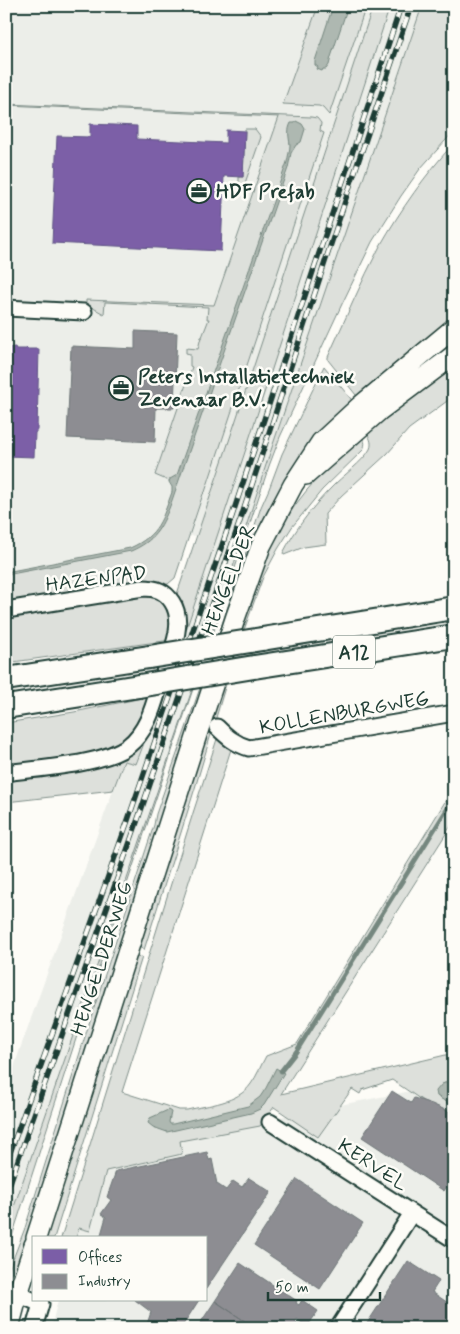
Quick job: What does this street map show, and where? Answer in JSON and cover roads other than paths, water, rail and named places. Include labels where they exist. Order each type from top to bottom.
[{"type":"highway","name":"A12","points":[[6,680],[454,608]]},
{"type":"highway","name":"A12","points":[[6,707],[147,693],[254,667],[454,636]]},
{"type":"main road","name":"HENGELDER","points":[[211,692],[260,546],[293,485],[321,442],[360,406],[454,328]]},
{"type":"main road","name":"HENGELDER","points":[[293,485],[379,411],[454,355]]},
{"type":"main road","name":"HENGELDERWEG","points":[[37,1236],[211,692]]},
{"type":"main road","points":[[9,1328],[32,1251]]},
{"type":"street","points":[[6,308],[84,312]]},
{"type":"street","name":"HAZENPAD","points":[[6,610],[143,588],[164,592],[169,596],[178,615],[176,639],[147,693]]},
{"type":"street","points":[[6,773],[95,760],[122,750],[143,730],[147,693]]},
{"type":"street","name":"KOLLENBURGWEG","points":[[217,727],[228,739],[249,748],[454,713]]},
{"type":"street","name":"KERVEL","points":[[270,1122],[454,1240]]},
{"type":"street","points":[[338,1328],[412,1213]]},
{"type":"street","points":[[18,1294],[32,1300]]},
{"type":"street","points":[[34,1328],[41,1304],[36,1302]]},
{"type":"waterway","points":[[281,1071],[296,1052],[454,798]]},
{"type":"railway","points":[[6,1164],[127,823],[232,516],[401,6]]},
{"type":"railway","points":[[6,1194],[136,825],[241,518],[411,6]]},
{"type":"place","name":"HDF Prefab","points":[[199,191]]},
{"type":"place","name":"Peters Installatietechniek Zevenaar B.V.","points":[[121,388]]}]
